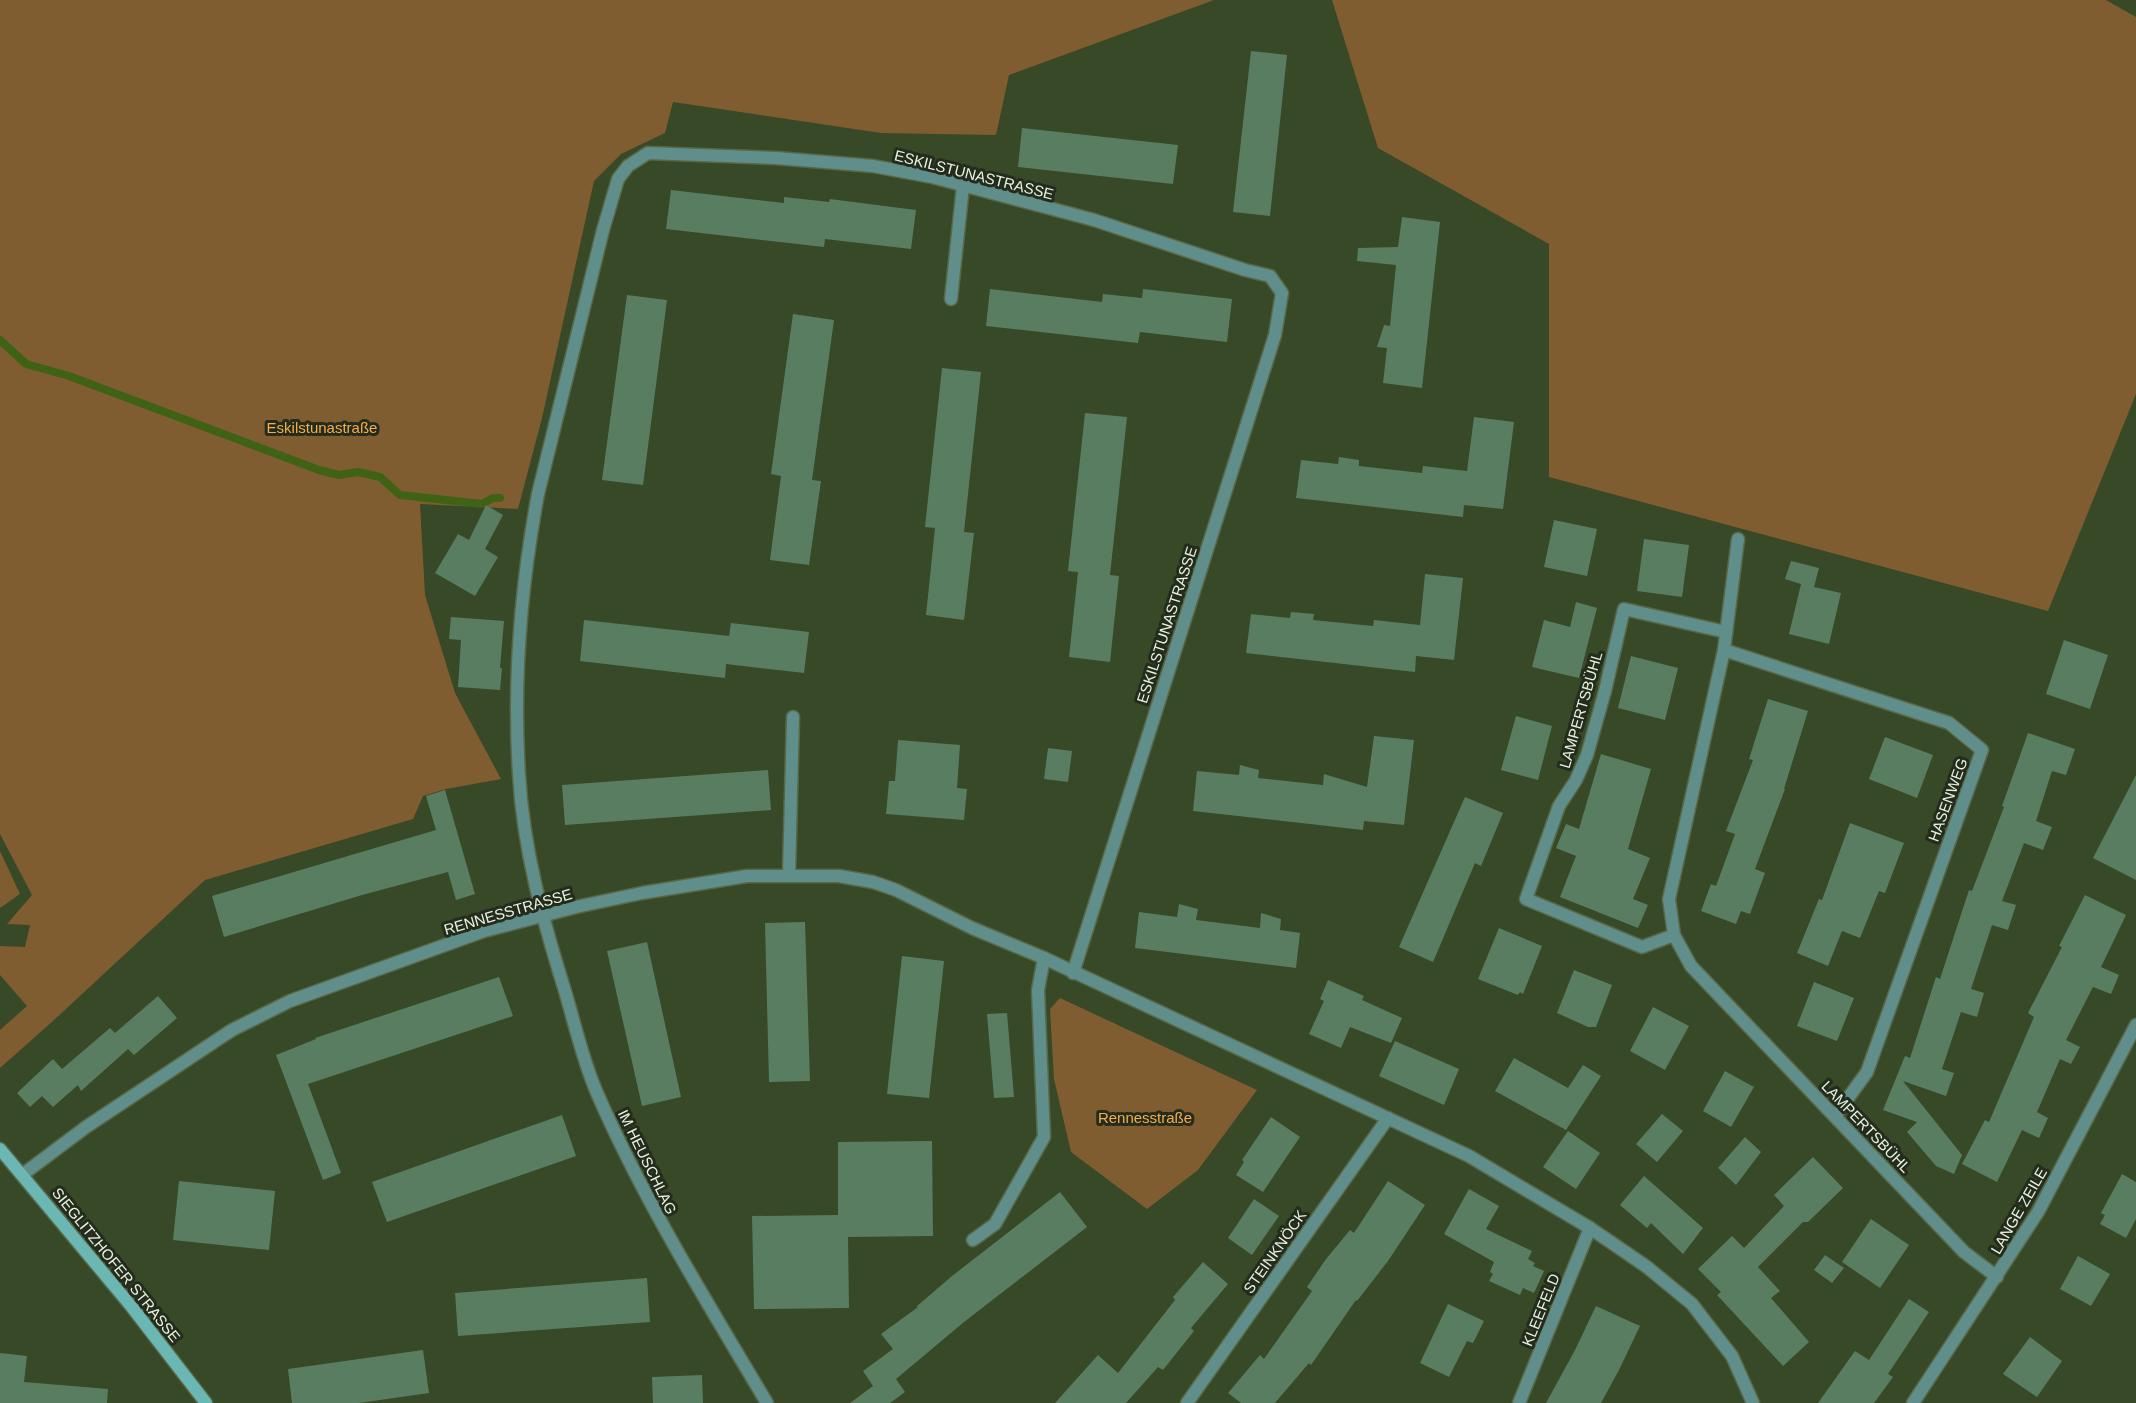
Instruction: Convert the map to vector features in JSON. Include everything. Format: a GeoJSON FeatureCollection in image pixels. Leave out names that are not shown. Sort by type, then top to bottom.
{"type":"FeatureCollection","features":[{"type":"Feature","properties":{"kind":"main road","name":"SIEGLITZHOFER STRASSE"},"geometry":{"type":"LineString","coordinates":[[0,1149],[131,1306],[206,1403]]}},
{"type":"Feature","properties":{"kind":"street","name":"ESKILSTUNASTRASSE"},"geometry":{"type":"LineString","coordinates":[[542,916],[528,843],[519,774],[517,717],[519,647],[538,494],[603,230],[618,179],[628,166],[648,153],[691,153],[873,166],[932,177],[1094,220],[1245,270],[1270,276],[1282,293],[1275,335],[1073,973]]}},
{"type":"Feature","properties":{"kind":"street"},"geometry":{"type":"LineString","coordinates":[[951,299],[963,186]]}},
{"type":"Feature","properties":{"kind":"street","name":"LAMPERTSBÜHL"},"geometry":{"type":"LineString","coordinates":[[1738,539],[1724,650],[1669,899],[1674,935],[1691,966],[1964,1252],[1997,1277]]}},
{"type":"Feature","properties":{"kind":"street","name":"LAMPERTSBÜHL"},"geometry":{"type":"LineString","coordinates":[[1674,935],[1642,947],[1526,899],[1559,806],[1576,780],[1587,755],[1624,609],[1726,632]]}},
{"type":"Feature","properties":{"kind":"street","name":"HASENWEG"},"geometry":{"type":"LineString","coordinates":[[1724,650],[1949,723],[1982,750],[1867,1072],[1835,1116]]}},
{"type":"Feature","properties":{"kind":"street"},"geometry":{"type":"LineString","coordinates":[[789,875],[793,717]]}},
{"type":"Feature","properties":{"kind":"street","name":"RENNESSTRASSE"},"geometry":{"type":"LineString","coordinates":[[22,1175],[86,1127],[232,1030],[290,1001],[484,931],[642,893],[747,876],[838,876],[873,882],[896,890],[972,928],[1044,958],[1469,1156],[1590,1228],[1647,1267],[1692,1304],[1732,1356],[1753,1403]]}},
{"type":"Feature","properties":{"kind":"street","name":"IM HEUSCHLAG"},"geometry":{"type":"LineString","coordinates":[[542,916],[590,1077],[618,1140],[658,1218],[767,1403]]}},
{"type":"Feature","properties":{"kind":"street"},"geometry":{"type":"LineString","coordinates":[[973,1240],[994,1224],[1044,1137],[1038,990],[1044,958]]}},
{"type":"Feature","properties":{"kind":"street","name":"LANGE ZEILE"},"geometry":{"type":"LineString","coordinates":[[1913,1403],[2038,1212],[2136,1024]]}},
{"type":"Feature","properties":{"kind":"street","name":"STEINKNÖCK"},"geometry":{"type":"LineString","coordinates":[[1187,1403],[1388,1118]]}},
{"type":"Feature","properties":{"kind":"street","name":"KLEEFELD"},"geometry":{"type":"LineString","coordinates":[[1519,1403],[1590,1228]]}},
{"type":"Feature","properties":{"kind":"green space","name":"Eskilstunastraße"},"geometry":{"type":"Polygon","coordinates":[[[0,0],[1214,0],[1009,75],[996,135],[881,133],[673,102],[665,133],[621,154],[594,181],[542,418],[518,509],[420,504],[425,595],[455,693],[501,779],[446,789],[423,796],[413,819],[205,880],[0,1068],[0,1030],[27,1006],[0,975],[0,946],[25,947],[30,925],[7,924],[32,895],[0,834],[0,0]]]}},
{"type":"Feature","properties":{"kind":"green space"},"geometry":{"type":"Polygon","coordinates":[[[1332,0],[2106,0],[2136,17],[2136,394],[2048,611],[1549,477],[1549,244],[1378,148],[1332,0]]]}},
{"type":"Feature","properties":{"kind":"green space"},"geometry":{"type":"Polygon","coordinates":[[[0,851],[20,894],[0,908],[0,851]]]}},
{"type":"Feature","properties":{"kind":"green space","name":"Rennesstraße"},"geometry":{"type":"Polygon","coordinates":[[[1060,998],[1257,1090],[1198,1170],[1147,1209],[1071,1152],[1054,1079],[1050,1009],[1060,998]]]}},
{"type":"Feature","properties":{"kind":"building"},"geometry":{"type":"Polygon","coordinates":[[[1251,51],[1287,55],[1270,216],[1233,212],[1251,51]]]}},
{"type":"Feature","properties":{"kind":"building"},"geometry":{"type":"Polygon","coordinates":[[[1022,128],[1178,145],[1173,184],[1018,167],[1022,128]]]}},
{"type":"Feature","properties":{"kind":"building"},"geometry":{"type":"Polygon","coordinates":[[[671,190],[784,203],[784,197],[829,202],[830,199],[916,210],[911,249],[825,239],[824,247],[666,229],[671,190]]]}},
{"type":"Feature","properties":{"kind":"building"},"geometry":{"type":"Polygon","coordinates":[[[1402,217],[1440,222],[1422,388],[1383,383],[1387,348],[1377,347],[1384,325],[1390,326],[1396,265],[1357,261],[1358,248],[1398,247],[1402,217]]]}},
{"type":"Feature","properties":{"kind":"building"},"geometry":{"type":"Polygon","coordinates":[[[990,289],[1102,302],[1103,294],[1142,298],[1143,289],[1232,299],[1227,342],[1140,332],[1138,343],[986,326],[990,289]]]}},
{"type":"Feature","properties":{"kind":"building"},"geometry":{"type":"Polygon","coordinates":[[[627,295],[667,300],[643,485],[602,480],[627,295]]]}},
{"type":"Feature","properties":{"kind":"building"},"geometry":{"type":"Polygon","coordinates":[[[793,314],[834,320],[812,480],[821,481],[809,565],[770,560],[781,476],[771,474],[793,314]]]}},
{"type":"Feature","properties":{"kind":"building"},"geometry":{"type":"Polygon","coordinates":[[[942,368],[981,372],[964,532],[974,533],[964,620],[926,615],[935,528],[925,527],[942,368]]]}},
{"type":"Feature","properties":{"kind":"building"},"geometry":{"type":"Polygon","coordinates":[[[1085,413],[1127,417],[1110,575],[1119,576],[1110,662],[1069,657],[1078,572],[1068,571],[1085,413]]]}},
{"type":"Feature","properties":{"kind":"building"},"geometry":{"type":"Polygon","coordinates":[[[1474,417],[1514,422],[1503,509],[1464,505],[1463,517],[1296,498],[1301,460],[1338,464],[1339,457],[1359,460],[1359,466],[1422,473],[1423,466],[1467,471],[1474,417]]]}},
{"type":"Feature","properties":{"kind":"building"},"geometry":{"type":"Polygon","coordinates":[[[486,505],[503,515],[485,549],[498,557],[475,596],[435,573],[458,534],[469,540],[486,505]]]}},
{"type":"Feature","properties":{"kind":"building"},"geometry":{"type":"Polygon","coordinates":[[[1554,520],[1597,529],[1587,576],[1544,567],[1554,520]]]}},
{"type":"Feature","properties":{"kind":"building"},"geometry":{"type":"Polygon","coordinates":[[[1644,539],[1689,545],[1682,597],[1637,591],[1644,539]]]}},
{"type":"Feature","properties":{"kind":"building"},"geometry":{"type":"Polygon","coordinates":[[[1791,561],[1819,568],[1814,587],[1841,593],[1829,644],[1789,634],[1801,584],[1785,579],[1791,561]]]}},
{"type":"Feature","properties":{"kind":"building"},"geometry":{"type":"Polygon","coordinates":[[[1425,574],[1463,578],[1454,660],[1416,656],[1415,672],[1246,653],[1251,614],[1290,618],[1291,612],[1314,614],[1313,620],[1373,626],[1374,620],[1420,625],[1425,574]]]}},
{"type":"Feature","properties":{"kind":"building"},"geometry":{"type":"Polygon","coordinates":[[[1576,602],[1597,608],[1579,678],[1532,667],[1544,620],[1570,627],[1576,602]]]}},
{"type":"Feature","properties":{"kind":"building"},"geometry":{"type":"Polygon","coordinates":[[[451,617],[504,621],[500,690],[458,687],[461,640],[449,639],[451,617]]]}},
{"type":"Feature","properties":{"kind":"building"},"geometry":{"type":"Polygon","coordinates":[[[584,620],[729,636],[731,623],[809,632],[804,673],[726,664],[725,678],[580,661],[584,620]]]}},
{"type":"Feature","properties":{"kind":"building"},"geometry":{"type":"Polygon","coordinates":[[[2064,640],[2108,655],[2090,709],[2046,694],[2064,640]]]}},
{"type":"Feature","properties":{"kind":"building"},"geometry":{"type":"Polygon","coordinates":[[[1631,656],[1678,668],[1665,720],[1618,708],[1631,656]]]}},
{"type":"Feature","properties":{"kind":"building"},"geometry":{"type":"Polygon","coordinates":[[[1768,699],[1808,711],[1785,789],[1755,869],[1765,873],[1750,914],[1741,911],[1736,924],[1701,911],[1711,884],[1716,886],[1735,834],[1726,831],[1753,760],[1749,759],[1768,699]]]}},
{"type":"Feature","properties":{"kind":"building"},"geometry":{"type":"Polygon","coordinates":[[[1516,716],[1552,726],[1538,780],[1501,770],[1516,716]]]}},
{"type":"Feature","properties":{"kind":"building"},"geometry":{"type":"Polygon","coordinates":[[[2028,733],[2075,749],[2066,775],[2052,771],[2036,821],[2052,827],[2043,850],[2024,843],[2002,901],[2016,905],[2008,930],[1992,925],[1971,989],[1984,993],[1977,1017],[1961,1012],[1942,1069],[1954,1073],[1946,1096],[1903,1081],[1962,1155],[1954,1174],[1936,1166],[1907,1132],[1917,1122],[1883,1110],[1905,1056],[1910,1058],[1936,977],[1940,979],[1969,890],[1972,891],[2004,807],[2002,806],[2028,733]]]}},
{"type":"Feature","properties":{"kind":"building"},"geometry":{"type":"Polygon","coordinates":[[[1374,736],[1414,740],[1404,825],[1364,821],[1363,830],[1193,811],[1197,771],[1239,775],[1240,765],[1259,770],[1258,778],[1323,785],[1324,774],[1367,787],[1374,736]]]}},
{"type":"Feature","properties":{"kind":"building"},"geometry":{"type":"Polygon","coordinates":[[[1885,737],[1933,755],[1917,798],[1869,779],[1885,737]]]}},
{"type":"Feature","properties":{"kind":"building"},"geometry":{"type":"Polygon","coordinates":[[[898,740],[960,745],[957,788],[967,789],[964,820],[886,814],[889,781],[895,781],[898,740]]]}},
{"type":"Feature","properties":{"kind":"building"},"geometry":{"type":"Polygon","coordinates":[[[1048,748],[1072,751],[1068,782],[1044,779],[1048,748]]]}},
{"type":"Feature","properties":{"kind":"building"},"geometry":{"type":"Polygon","coordinates":[[[1601,754],[1651,769],[1628,849],[1650,858],[1633,899],[1648,905],[1638,928],[1560,897],[1576,856],[1556,848],[1566,824],[1579,829],[1601,754]]]}},
{"type":"Feature","properties":{"kind":"building"},"geometry":{"type":"Polygon","coordinates":[[[768,770],[771,810],[565,825],[562,785],[768,770]]]}},
{"type":"Feature","properties":{"kind":"building"},"geometry":{"type":"Polygon","coordinates":[[[2136,775],[2136,880],[2093,858],[2136,775]]]}},
{"type":"Feature","properties":{"kind":"building"},"geometry":{"type":"Polygon","coordinates":[[[445,790],[475,894],[456,900],[448,872],[362,895],[224,937],[212,896],[436,830],[426,796],[445,790]]]}},
{"type":"Feature","properties":{"kind":"building"},"geometry":{"type":"Polygon","coordinates":[[[1465,797],[1503,813],[1481,866],[1475,863],[1433,962],[1399,947],[1465,797]]]}},
{"type":"Feature","properties":{"kind":"building"},"geometry":{"type":"Polygon","coordinates":[[[1850,823],[1904,843],[1885,893],[1879,891],[1860,938],[1842,931],[1828,966],[1797,953],[1819,899],[1822,900],[1850,823]]]}},
{"type":"Feature","properties":{"kind":"building"},"geometry":{"type":"Polygon","coordinates":[[[2085,895],[2126,915],[2101,967],[2119,975],[2111,994],[2093,987],[2066,1040],[2080,1047],[2071,1064],[2060,1059],[2037,1112],[2048,1118],[2039,1138],[2022,1130],[1997,1182],[1962,1164],[1985,1120],[1989,1122],[2034,1017],[2028,1013],[2062,947],[2059,946],[2085,895]]]}},
{"type":"Feature","properties":{"kind":"building"},"geometry":{"type":"Polygon","coordinates":[[[1179,904],[1198,909],[1196,920],[1260,928],[1261,913],[1281,919],[1280,930],[1300,933],[1296,968],[1135,948],[1139,912],[1177,917],[1179,904]]]}},
{"type":"Feature","properties":{"kind":"building"},"geometry":{"type":"Polygon","coordinates":[[[805,922],[810,1081],[769,1082],[765,923],[805,922]]]}},
{"type":"Feature","properties":{"kind":"building"},"geometry":{"type":"Polygon","coordinates":[[[1499,928],[1542,946],[1523,994],[1520,992],[1518,995],[1478,979],[1499,928]]]}},
{"type":"Feature","properties":{"kind":"building"},"geometry":{"type":"Polygon","coordinates":[[[647,942],[681,1097],[642,1106],[607,951],[647,942]]]}},
{"type":"Feature","properties":{"kind":"building"},"geometry":{"type":"Polygon","coordinates":[[[902,956],[944,961],[929,1098],[887,1094],[902,956]]]}},
{"type":"Feature","properties":{"kind":"building"},"geometry":{"type":"Polygon","coordinates":[[[1574,970],[1612,985],[1596,1027],[1588,1027],[1557,1013],[1574,970]]]}},
{"type":"Feature","properties":{"kind":"building"},"geometry":{"type":"Polygon","coordinates":[[[499,977],[513,1016],[308,1084],[341,1173],[323,1180],[276,1055],[315,1038],[499,977]]]}},
{"type":"Feature","properties":{"kind":"building"},"geometry":{"type":"Polygon","coordinates":[[[1328,980],[1364,996],[1362,1000],[1402,1018],[1391,1043],[1350,1027],[1341,1048],[1309,1034],[1324,1001],[1320,999],[1328,980]]]}},
{"type":"Feature","properties":{"kind":"building"},"geometry":{"type":"Polygon","coordinates":[[[1814,982],[1854,998],[1837,1041],[1797,1026],[1814,982]]]}},
{"type":"Feature","properties":{"kind":"building"},"geometry":{"type":"Polygon","coordinates":[[[158,996],[177,1018],[134,1055],[128,1049],[81,1091],[78,1085],[53,1107],[42,1096],[30,1107],[17,1093],[53,1059],[62,1069],[110,1028],[115,1033],[158,996]]]}},
{"type":"Feature","properties":{"kind":"building"},"geometry":{"type":"Polygon","coordinates":[[[1653,1007],[1689,1026],[1665,1070],[1630,1051],[1653,1007]]]}},
{"type":"Feature","properties":{"kind":"building"},"geometry":{"type":"Polygon","coordinates":[[[1007,1013],[1014,1097],[994,1098],[987,1014],[1007,1013]]]}},
{"type":"Feature","properties":{"kind":"building"},"geometry":{"type":"Polygon","coordinates":[[[1395,1041],[1459,1069],[1444,1105],[1379,1076],[1395,1041]]]}},
{"type":"Feature","properties":{"kind":"building"},"geometry":{"type":"Polygon","coordinates":[[[1514,1058],[1568,1088],[1583,1065],[1601,1076],[1566,1130],[1495,1091],[1514,1058]]]}},
{"type":"Feature","properties":{"kind":"building"},"geometry":{"type":"Polygon","coordinates":[[[1725,1071],[1754,1087],[1731,1127],[1703,1111],[1725,1071]]]}},
{"type":"Feature","properties":{"kind":"building"},"geometry":{"type":"Polygon","coordinates":[[[1662,1114],[1683,1131],[1657,1162],[1636,1144],[1662,1114]]]}},
{"type":"Feature","properties":{"kind":"building"},"geometry":{"type":"Polygon","coordinates":[[[562,1115],[576,1156],[387,1222],[372,1182],[562,1115]]]}},
{"type":"Feature","properties":{"kind":"building"},"geometry":{"type":"Polygon","coordinates":[[[1271,1117],[1300,1137],[1263,1192],[1236,1175],[1244,1162],[1242,1160],[1271,1117]]]}},
{"type":"Feature","properties":{"kind":"building"},"geometry":{"type":"Polygon","coordinates":[[[1568,1131],[1600,1153],[1576,1189],[1543,1167],[1568,1131]]]}},
{"type":"Feature","properties":{"kind":"building"},"geometry":{"type":"Polygon","coordinates":[[[1745,1137],[1761,1152],[1736,1185],[1718,1168],[1745,1137]]]}},
{"type":"Feature","properties":{"kind":"building"},"geometry":{"type":"Polygon","coordinates":[[[932,1141],[933,1236],[848,1237],[849,1308],[754,1309],[752,1216],[838,1215],[838,1142],[932,1141]]]}},
{"type":"Feature","properties":{"kind":"building"},"geometry":{"type":"Polygon","coordinates":[[[1813,1157],[1843,1188],[1808,1222],[1803,1222],[1758,1267],[1780,1291],[1771,1298],[1809,1342],[1783,1366],[1717,1295],[1721,1292],[1698,1269],[1732,1236],[1744,1248],[1784,1206],[1774,1195],[1813,1157]]]}},
{"type":"Feature","properties":{"kind":"building"},"geometry":{"type":"Polygon","coordinates":[[[2122,1174],[2136,1182],[2136,1219],[2126,1238],[2100,1224],[2105,1215],[2101,1213],[2122,1174]]]}},
{"type":"Feature","properties":{"kind":"building"},"geometry":{"type":"Polygon","coordinates":[[[1644,1176],[1703,1228],[1683,1254],[1651,1223],[1647,1228],[1620,1205],[1644,1176]]]}},
{"type":"Feature","properties":{"kind":"building"},"geometry":{"type":"Polygon","coordinates":[[[179,1181],[275,1191],[269,1250],[173,1240],[179,1181]]]}},
{"type":"Feature","properties":{"kind":"building"},"geometry":{"type":"Polygon","coordinates":[[[1388,1181],[1425,1205],[1388,1261],[1356,1300],[1311,1365],[1309,1363],[1275,1403],[1241,1403],[1228,1393],[1260,1355],[1264,1359],[1312,1291],[1307,1287],[1326,1259],[1350,1230],[1354,1233],[1388,1181]]]}},
{"type":"Feature","properties":{"kind":"building"},"geometry":{"type":"Polygon","coordinates":[[[1469,1189],[1499,1206],[1486,1229],[1532,1251],[1528,1259],[1535,1263],[1533,1266],[1544,1271],[1534,1293],[1523,1288],[1520,1295],[1489,1281],[1493,1274],[1490,1272],[1494,1262],[1444,1234],[1469,1189]]]}},
{"type":"Feature","properties":{"kind":"building"},"geometry":{"type":"Polygon","coordinates":[[[1060,1192],[1087,1227],[964,1322],[896,1379],[905,1392],[890,1403],[850,1403],[873,1386],[863,1371],[893,1349],[881,1334],[918,1307],[916,1307],[952,1276],[1060,1192]]]}},
{"type":"Feature","properties":{"kind":"building"},"geometry":{"type":"Polygon","coordinates":[[[1254,1199],[1279,1216],[1252,1255],[1228,1238],[1254,1199]]]}},
{"type":"Feature","properties":{"kind":"building"},"geometry":{"type":"Polygon","coordinates":[[[1871,1219],[1909,1245],[1880,1288],[1842,1262],[1871,1219]]]}},
{"type":"Feature","properties":{"kind":"building"},"geometry":{"type":"Polygon","coordinates":[[[1825,1255],[1844,1268],[1832,1283],[1814,1270],[1825,1255]]]}},
{"type":"Feature","properties":{"kind":"building"},"geometry":{"type":"Polygon","coordinates":[[[2078,1256],[2110,1274],[2091,1306],[2060,1289],[2078,1256]]]}},
{"type":"Feature","properties":{"kind":"building"},"geometry":{"type":"Polygon","coordinates":[[[1203,1262],[1228,1284],[1191,1328],[1194,1331],[1163,1370],[1158,1367],[1126,1403],[1055,1403],[1098,1355],[1118,1373],[1175,1300],[1173,1297],[1203,1262]]]}},
{"type":"Feature","properties":{"kind":"building"},"geometry":{"type":"Polygon","coordinates":[[[647,1278],[650,1322],[458,1336],[455,1293],[647,1278]]]}},
{"type":"Feature","properties":{"kind":"building"},"geometry":{"type":"Polygon","coordinates":[[[1909,1299],[1929,1312],[1888,1374],[1893,1377],[1874,1403],[1818,1403],[1855,1351],[1869,1360],[1909,1299]]]}},
{"type":"Feature","properties":{"kind":"building"},"geometry":{"type":"Polygon","coordinates":[[[1448,1304],[1484,1321],[1473,1343],[1467,1341],[1449,1377],[1420,1363],[1448,1304]]]}},
{"type":"Feature","properties":{"kind":"building"},"geometry":{"type":"Polygon","coordinates":[[[1596,1306],[1640,1326],[1619,1370],[1601,1403],[1546,1403],[1575,1350],[1596,1306]]]}},
{"type":"Feature","properties":{"kind":"building"},"geometry":{"type":"Polygon","coordinates":[[[2030,1337],[2062,1361],[2037,1397],[2003,1374],[2030,1337]]]}},
{"type":"Feature","properties":{"kind":"building"},"geometry":{"type":"Polygon","coordinates":[[[423,1350],[429,1393],[359,1403],[292,1403],[288,1369],[423,1350]]]}},
{"type":"Feature","properties":{"kind":"building"},"geometry":{"type":"Polygon","coordinates":[[[0,1353],[27,1356],[24,1382],[108,1389],[107,1403],[0,1403],[0,1353]]]}},
{"type":"Feature","properties":{"kind":"building"},"geometry":{"type":"Polygon","coordinates":[[[702,1375],[703,1403],[653,1403],[652,1377],[702,1375]]]}},
{"type":"Feature","properties":{"kind":"waterway"},"geometry":{"type":"LineString","coordinates":[[0,340],[26,364],[69,376],[319,470],[339,475],[358,472],[380,477],[400,495],[482,504],[493,498],[500,498]]}}]}
